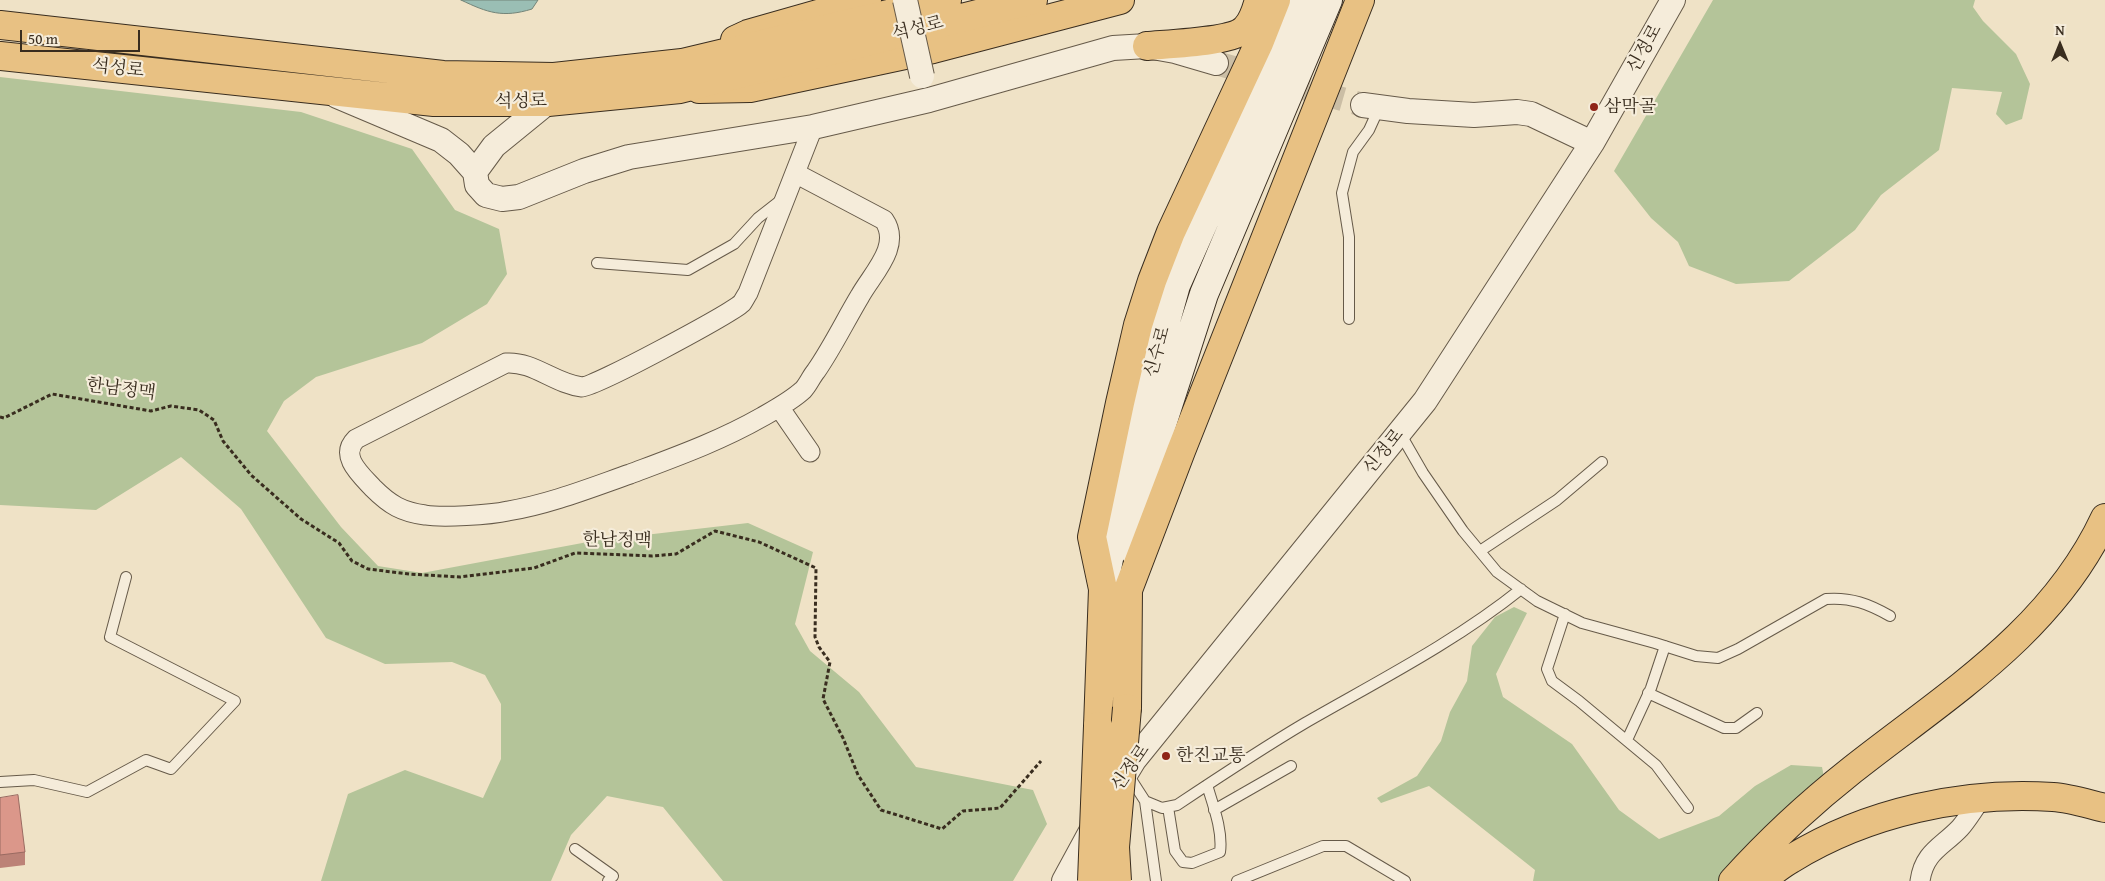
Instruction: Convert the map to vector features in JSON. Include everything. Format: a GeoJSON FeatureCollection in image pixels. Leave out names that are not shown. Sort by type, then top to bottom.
{"type":"FeatureCollection","features":[{"type":"Feature","properties":{"kind":"main road"},"geometry":{"type":"LineString","coordinates":[[682,62],[748,34],[832,6],[867,0]]}},
{"type":"Feature","properties":{"kind":"main road","name":"석성로"},"geometry":{"type":"LineString","coordinates":[[0,25],[444,75],[554,77],[682,62],[947,0]]}},
{"type":"Feature","properties":{"kind":"main road","name":"석성로"},"geometry":{"type":"LineString","coordinates":[[0,56],[434,102],[548,102],[680,90],[1033,0]]}},
{"type":"Feature","properties":{"kind":"main road"},"geometry":{"type":"LineString","coordinates":[[680,90],[750,88],[933,49],[1120,0]]}},
{"type":"Feature","properties":{"kind":"main road"},"geometry":{"type":"LineString","coordinates":[[1259,43],[1263,8],[1260,0]]}},
{"type":"Feature","properties":{"kind":"main road"},"geometry":{"type":"LineString","coordinates":[[1147,46],[1238,35],[1246,29],[1254,18],[1260,0]]}},
{"type":"Feature","properties":{"kind":"main road"},"geometry":{"type":"LineString","coordinates":[[1116,589],[1092,537],[1138,325],[1152,281],[1171,232],[1259,43],[1276,0]]}},
{"type":"Feature","properties":{"kind":"main road","name":"신수로"},"geometry":{"type":"LineString","coordinates":[[1092,881],[1098,726],[1116,589],[1132,443],[1176,285],[1302,0]]}},
{"type":"Feature","properties":{"kind":"main road","name":"신수로"},"geometry":{"type":"LineString","coordinates":[[1117,881],[1115,847],[1127,708],[1116,589],[1155,446],[1204,294],[1328,0]]}},
{"type":"Feature","properties":{"kind":"main road"},"geometry":{"type":"LineString","coordinates":[[1116,589],[1181,451],[1360,0]]}},
{"type":"Feature","properties":{"kind":"main road"},"geometry":{"type":"LineString","coordinates":[[1733,881],[1768,842],[1806,807],[1989,664],[2028,629],[2074,574],[2105,518]]}},
{"type":"Feature","properties":{"kind":"main road"},"geometry":{"type":"LineString","coordinates":[[1760,881],[1791,859],[1836,835],[1891,815],[1933,804],[1981,798],[2054,797],[2105,808]]}},
{"type":"Feature","properties":{"kind":"street"},"geometry":{"type":"LineString","coordinates":[[905,0],[929,100]]}},
{"type":"Feature","properties":{"kind":"street","name":"신정로"},"geometry":{"type":"LineString","coordinates":[[1064,881],[1108,801],[1140,752],[1425,401],[1592,143],[1673,0]]}},
{"type":"Feature","properties":{"kind":"street"},"geometry":{"type":"LineString","coordinates":[[326,91],[440,140],[459,154],[475,172],[477,184],[486,195],[502,199],[520,197],[584,171],[629,157],[813,127],[929,100],[1074,57],[1113,48],[1147,46],[1175,51],[1216,63]]}},
{"type":"Feature","properties":{"kind":"street"},"geometry":{"type":"LineString","coordinates":[[475,172],[494,146],[548,102]]}},
{"type":"Feature","properties":{"kind":"street"},"geometry":{"type":"LineString","coordinates":[[1371,106],[1408,111],[1474,115],[1517,112],[1532,114],[1592,143]]}},
{"type":"Feature","properties":{"kind":"street"},"geometry":{"type":"LineString","coordinates":[[795,173],[884,220],[889,227],[892,239],[885,256],[823,360],[803,389],[779,407],[735,432],[669,460],[558,500],[507,512],[427,516],[399,509],[386,500],[351,462],[348,452],[350,445],[356,438],[506,363],[515,362],[583,387],[624,369],[742,302],[748,293],[813,127]]}},
{"type":"Feature","properties":{"kind":"street"},"geometry":{"type":"LineString","coordinates":[[779,407],[810,452]]}},
{"type":"Feature","properties":{"kind":"street"},"geometry":{"type":"LineString","coordinates":[[1920,881],[1922,871],[1929,856],[1959,828],[1981,798]]}},
{"type":"Feature","properties":{"kind":"lane"},"geometry":{"type":"LineString","coordinates":[[1349,319],[1350,237],[1342,193],[1353,152],[1369,130],[1371,106]]}},
{"type":"Feature","properties":{"kind":"lane"},"geometry":{"type":"LineString","coordinates":[[597,263],[688,270],[734,244],[758,218],[786,197]]}},
{"type":"Feature","properties":{"kind":"lane"},"geometry":{"type":"LineString","coordinates":[[1400,432],[1423,473],[1463,531],[1497,572],[1537,601],[1582,623],[1696,656],[1718,658],[1738,649],[1826,599],[1842,598],[1867,603],[1890,616]]}},
{"type":"Feature","properties":{"kind":"lane"},"geometry":{"type":"LineString","coordinates":[[1480,551],[1557,500],[1602,462]]}},
{"type":"Feature","properties":{"kind":"lane"},"geometry":{"type":"LineString","coordinates":[[0,782],[34,780],[87,792],[146,760],[172,769],[235,701],[110,637],[126,577]]}},
{"type":"Feature","properties":{"kind":"lane"},"geometry":{"type":"LineString","coordinates":[[1145,801],[1162,808],[1177,805],[1303,724],[1397,672],[1462,632],[1491,613],[1521,589]]}},
{"type":"Feature","properties":{"kind":"lane"},"geometry":{"type":"LineString","coordinates":[[1565,614],[1547,669],[1552,680],[1656,765],[1688,808]]}},
{"type":"Feature","properties":{"kind":"lane"},"geometry":{"type":"LineString","coordinates":[[1627,740],[1648,693],[1665,646]]}},
{"type":"Feature","properties":{"kind":"lane"},"geometry":{"type":"LineString","coordinates":[[1648,693],[1724,728],[1736,728],[1757,713]]}},
{"type":"Feature","properties":{"kind":"lane"},"geometry":{"type":"LineString","coordinates":[[1214,810],[1291,766]]}},
{"type":"Feature","properties":{"kind":"lane"},"geometry":{"type":"LineString","coordinates":[[1126,772],[1145,801],[1156,881]]}},
{"type":"Feature","properties":{"kind":"lane"},"geometry":{"type":"LineString","coordinates":[[1168,807],[1175,851],[1183,862],[1192,864],[1220,852],[1222,845],[1206,785]]}},
{"type":"Feature","properties":{"kind":"lane"},"geometry":{"type":"LineString","coordinates":[[1237,881],[1323,846],[1346,846],[1405,881]]}},
{"type":"Feature","properties":{"kind":"lane"},"geometry":{"type":"LineString","coordinates":[[574,848],[613,876],[608,881]]}},
{"type":"Feature","properties":{"kind":"path","name":"한남정맥"},"geometry":{"type":"LineString","coordinates":[[0,418],[4,418],[52,394],[151,411],[171,406],[199,410],[214,420],[223,441],[251,475],[301,520],[339,543],[352,561],[368,569],[460,577],[534,568],[575,553],[652,556],[676,554],[715,531],[759,542],[816,568],[814,637],[830,662],[823,699],[843,738],[858,774],[881,810],[942,829],[963,811],[1000,808],[1041,762]]}},
{"type":"Feature","properties":{"kind":"green space"},"geometry":{"type":"Polygon","coordinates":[[[1713,0],[1975,0],[1973,7],[1983,21],[2016,54],[2030,84],[2022,119],[2006,125],[1996,114],[2002,92],[1952,88],[1939,150],[1881,195],[1855,230],[1789,281],[1736,284],[1689,266],[1678,242],[1651,218],[1614,171],[1713,0]]]}},
{"type":"Feature","properties":{"kind":"green space"},"geometry":{"type":"Polygon","coordinates":[[[0,77],[301,112],[412,149],[455,210],[499,229],[507,274],[487,304],[422,343],[316,377],[284,401],[267,431],[341,527],[378,566],[422,573],[593,541],[748,523],[813,552],[795,624],[810,651],[859,692],[916,767],[1033,790],[1047,824],[1013,881],[723,881],[663,807],[607,796],[571,835],[551,881],[321,881],[348,794],[405,770],[483,798],[501,759],[501,704],[485,675],[452,662],[385,664],[326,638],[241,509],[181,457],[96,510],[0,505],[0,77]]]}},
{"type":"Feature","properties":{"kind":"green space"},"geometry":{"type":"Polygon","coordinates":[[[1514,607],[1527,613],[1496,674],[1503,697],[1572,744],[1619,810],[1659,839],[1719,816],[1755,786],[1791,765],[1822,767],[1825,782],[1724,881],[1533,881],[1535,870],[1429,786],[1381,803],[1377,798],[1417,776],[1441,741],[1450,712],[1467,681],[1472,646],[1495,617],[1514,607]]]}},
{"type":"Feature","properties":{"kind":"water"},"geometry":{"type":"Polygon","coordinates":[[[461,0],[538,0],[532,9],[504,14],[488,11],[461,0]]]}},
{"type":"Feature","properties":{"kind":"building"},"geometry":{"type":"Polygon","coordinates":[[[18,795],[25,852],[0,855],[0,798],[18,795]]]}},
{"type":"Feature","properties":{"kind":"tunnel"},"geometry":{"type":"LineString","coordinates":[[1216,63],[1363,105]]}},
{"type":"Feature","properties":{"kind":"place","name":"삼막골"},"geometry":{"type":"Point","coordinates":[1594,107]}},
{"type":"Feature","properties":{"kind":"place","name":"한진교통"},"geometry":{"type":"Point","coordinates":[1166,756]}}]}
